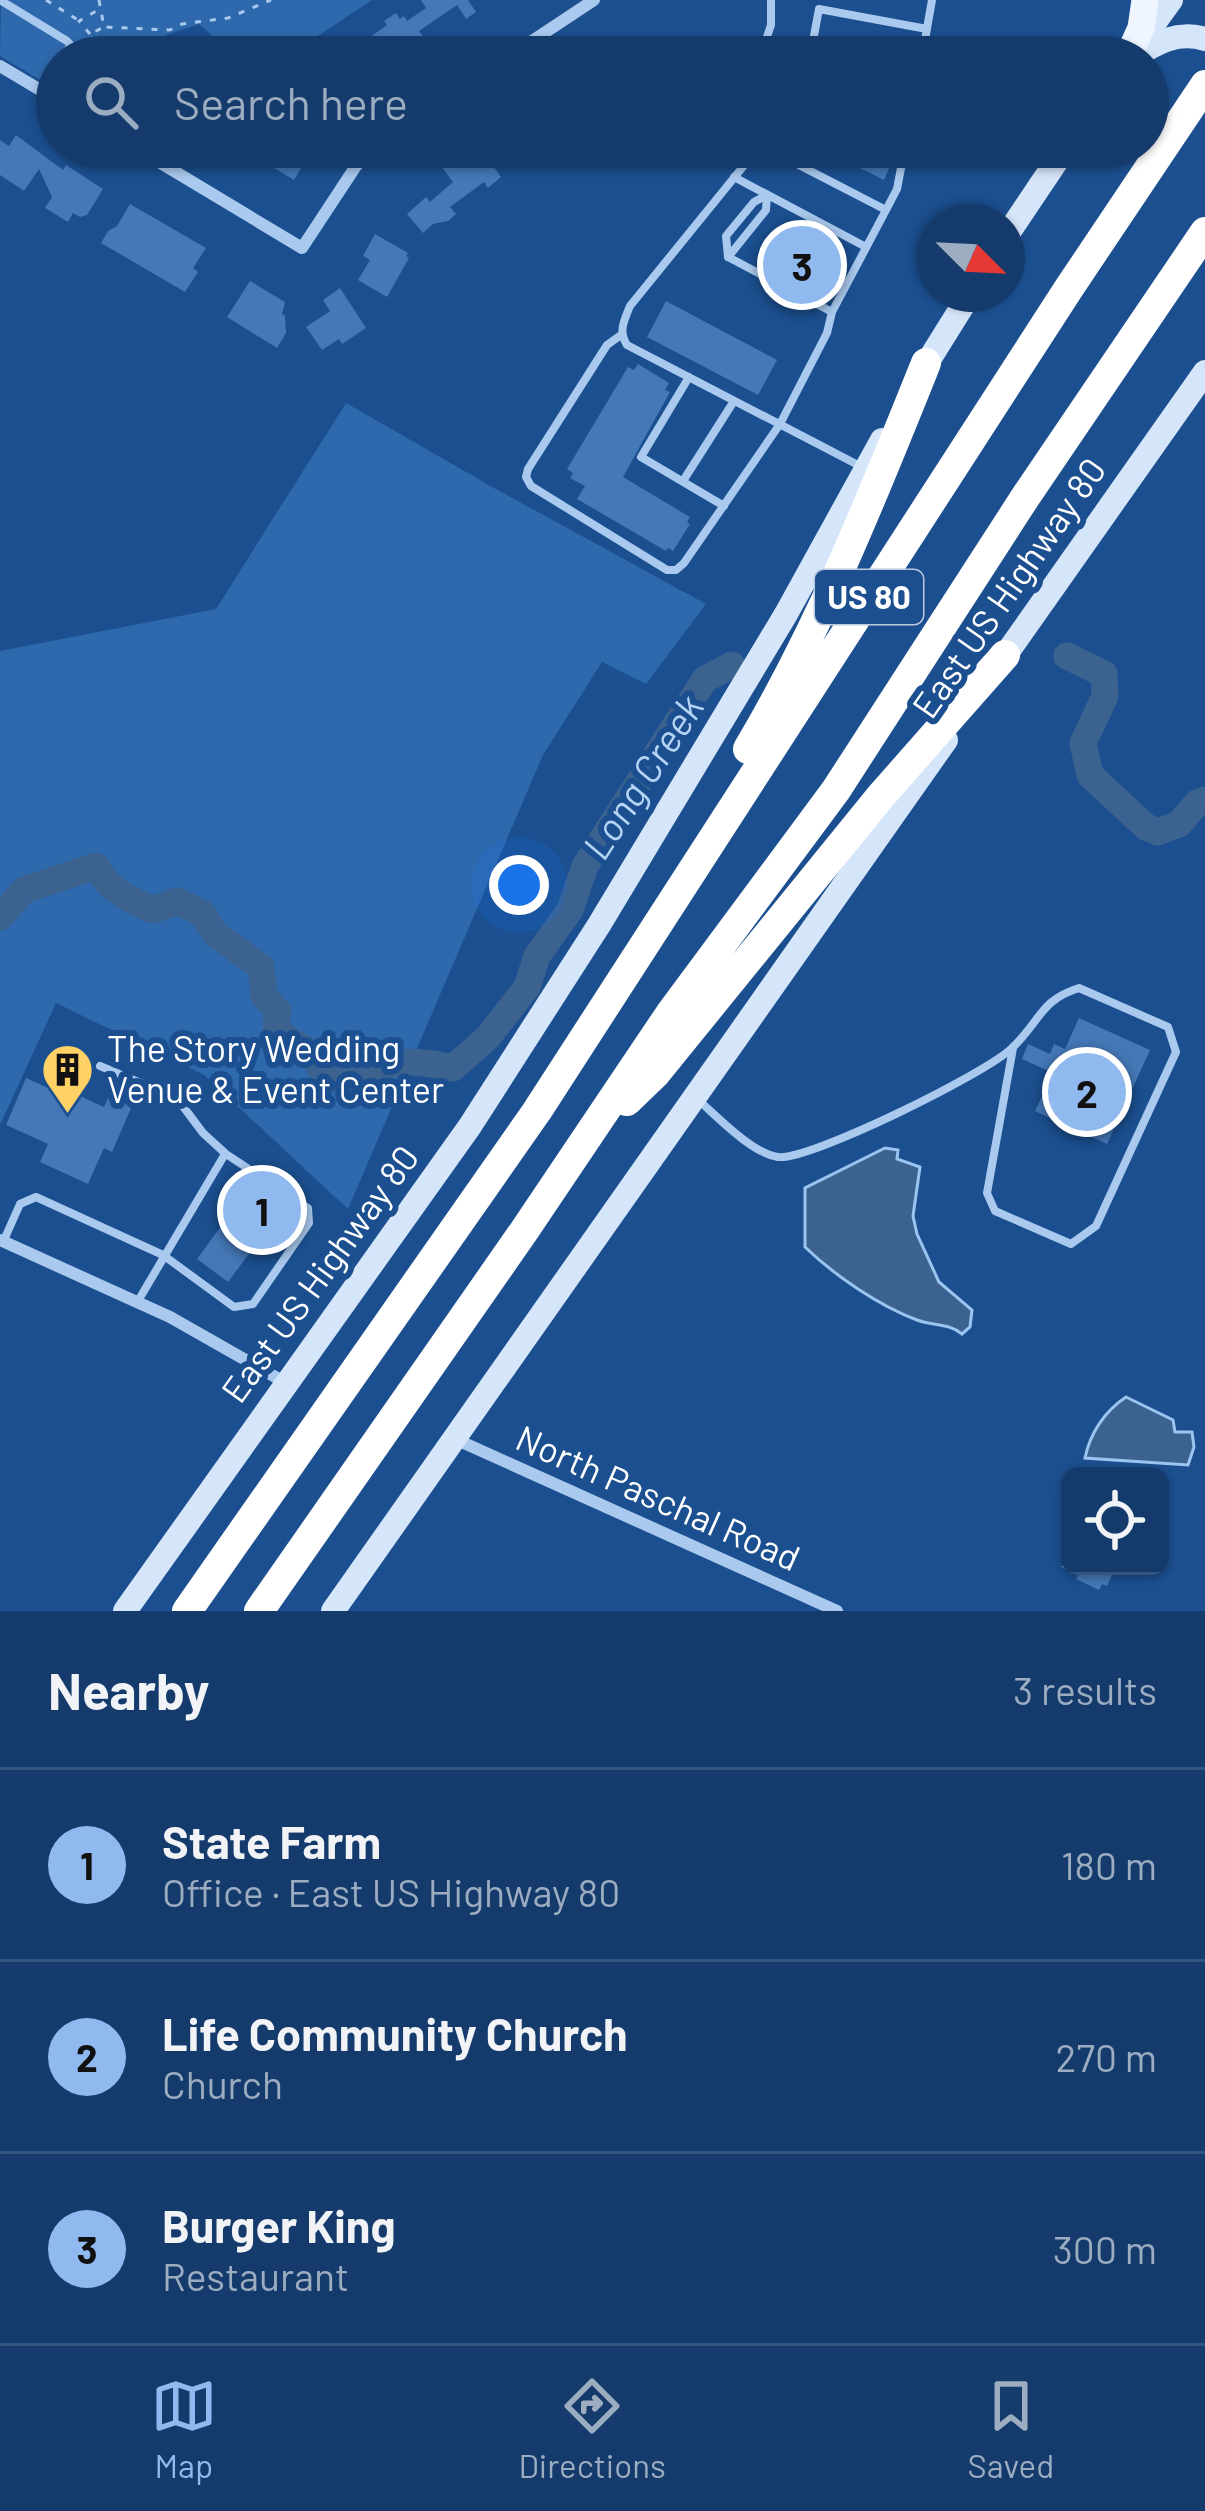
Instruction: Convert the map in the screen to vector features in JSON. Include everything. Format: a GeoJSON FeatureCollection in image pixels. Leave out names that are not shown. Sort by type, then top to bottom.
{"type":"FeatureCollection","features":[{"type":"Feature","properties":{"kind":"highway","name":"US 80"},"geometry":{"type":"LineString","coordinates":[[1169,138],[1205,85]]}},
{"type":"Feature","properties":{"kind":"highway","name":"US 80"},"geometry":{"type":"LineString","coordinates":[[187,1611],[537,1111],[1149,168]]}},
{"type":"Feature","properties":{"kind":"highway","name":"US 80"},"geometry":{"type":"LineString","coordinates":[[259,1611],[670,1014],[836,790],[1026,496],[1205,232]]}},
{"type":"Feature","properties":{"kind":"highway"},"geometry":{"type":"LineString","coordinates":[[537,1111],[815,627],[926,363]]}},
{"type":"Feature","properties":{"kind":"highway"},"geometry":{"type":"LineString","coordinates":[[583,1143],[655,1074],[880,797],[1005,655]]}},
{"type":"Feature","properties":{"kind":"main road"},"geometry":{"type":"LineString","coordinates":[[1139,36],[1145,0]]}},
{"type":"Feature","properties":{"kind":"main road"},"geometry":{"type":"LineString","coordinates":[[1146,36],[1171,0]]}},
{"type":"Feature","properties":{"kind":"main road"},"geometry":{"type":"LineString","coordinates":[[1169,39],[1192,35],[1205,39]]}},
{"type":"Feature","properties":{"kind":"main road"},"geometry":{"type":"LineString","coordinates":[[1025,207],[1049,168]]}},
{"type":"Feature","properties":{"kind":"main road","name":"East US Highway 80"},"geometry":{"type":"LineString","coordinates":[[125,1611],[470,1126],[599,925],[786,614],[959,312]]}},
{"type":"Feature","properties":{"kind":"main road","name":"East US Highway 80"},"geometry":{"type":"LineString","coordinates":[[333,1611],[1205,372]]}},
{"type":"Feature","properties":{"kind":"street"},"geometry":{"type":"LineString","coordinates":[[540,36],[594,0]]}},
{"type":"Feature","properties":{"kind":"street"},"geometry":{"type":"LineString","coordinates":[[0,66],[36,87]]}},
{"type":"Feature","properties":{"kind":"street"},"geometry":{"type":"LineString","coordinates":[[169,168],[302,248],[355,168]]}},
{"type":"Feature","properties":{"kind":"street"},"geometry":{"type":"LineString","coordinates":[[2,1241],[170,1317],[286,1383]]}},
{"type":"Feature","properties":{"kind":"street","name":"North Paschal Road"},"geometry":{"type":"LineString","coordinates":[[454,1439],[837,1611]]}},
{"type":"Feature","properties":{"kind":"lane"},"geometry":{"type":"LineString","coordinates":[[0,0],[59,36]]}},
{"type":"Feature","properties":{"kind":"lane"},"geometry":{"type":"LineString","coordinates":[[767,36],[771,0]]}},
{"type":"Feature","properties":{"kind":"lane"},"geometry":{"type":"LineString","coordinates":[[926,36],[932,0]]}},
{"type":"Feature","properties":{"kind":"lane"},"geometry":{"type":"LineString","coordinates":[[814,36],[819,9],[927,29]]}},
{"type":"Feature","properties":{"kind":"lane"},"geometry":{"type":"LineString","coordinates":[[744,168],[630,307],[621,335],[608,345],[526,477],[531,486],[667,570],[684,563],[780,424],[897,189],[900,168]]}},
{"type":"Feature","properties":{"kind":"lane"},"geometry":{"type":"LineString","coordinates":[[805,168],[886,210]]}},
{"type":"Feature","properties":{"kind":"lane"},"geometry":{"type":"LineString","coordinates":[[734,177],[866,247]]}},
{"type":"Feature","properties":{"kind":"lane"},"geometry":{"type":"LineString","coordinates":[[767,195],[766,210],[728,257],[832,312]]}},
{"type":"Feature","properties":{"kind":"lane"},"geometry":{"type":"LineString","coordinates":[[621,335],[627,345],[866,469]]}},
{"type":"Feature","properties":{"kind":"lane"},"geometry":{"type":"LineString","coordinates":[[689,377],[641,457],[724,506]]}},
{"type":"Feature","properties":{"kind":"lane"},"geometry":{"type":"LineString","coordinates":[[683,481],[734,401]]}},
{"type":"Feature","properties":{"kind":"lane"},"geometry":{"type":"LineString","coordinates":[[694,1097],[761,1152],[783,1158],[867,1127],[984,1070],[1012,1048],[1056,995],[1079,988],[1168,1027],[1176,1052],[1096,1226],[1071,1244],[995,1211],[987,1192],[1012,1048]]}},
{"type":"Feature","properties":{"kind":"lane"},"geometry":{"type":"LineString","coordinates":[[2,1241],[20,1204],[36,1197],[163,1255],[234,1307],[242,1308],[253,1304],[309,1223],[308,1208],[226,1154],[202,1133],[182,1105],[100,1066]]}},
{"type":"Feature","properties":{"kind":"lane"},"geometry":{"type":"LineString","coordinates":[[137,1302],[226,1154]]}},
{"type":"Feature","properties":{"kind":"path"},"geometry":{"type":"LineString","coordinates":[[46,0],[90,34],[104,27],[170,30],[228,18],[271,0]]}},
{"type":"Feature","properties":{"kind":"path"},"geometry":{"type":"LineString","coordinates":[[99,0],[104,27]]}},
{"type":"Feature","properties":{"kind":"path"},"geometry":{"type":"LineString","coordinates":[[79,21],[100,10]]}},
{"type":"Feature","properties":{"kind":"shaded area"},"geometry":{"type":"Polygon","coordinates":[[[1,0],[372,0],[318,36],[212,36],[199,24],[165,36],[36,36],[36,77],[0,56],[1,0]]]}},
{"type":"Feature","properties":{"kind":"shaded area"},"geometry":{"type":"Polygon","coordinates":[[[346,403],[706,604],[646,684],[602,662],[543,755],[348,1209],[204,1075],[56,1003],[0,1125],[0,651],[216,609],[346,403]]]}},
{"type":"Feature","properties":{"kind":"shaded area"},"geometry":{"type":"Polygon","coordinates":[[[885,1148],[898,1150],[897,1159],[920,1167],[913,1216],[917,1234],[939,1282],[972,1310],[970,1327],[962,1334],[888,1307],[843,1279],[805,1247],[805,1188],[885,1148]]]}},
{"type":"Feature","properties":{"kind":"shaded area"},"geometry":{"type":"Polygon","coordinates":[[[1126,1397],[1173,1420],[1175,1432],[1192,1432],[1194,1447],[1188,1465],[1085,1458],[1100,1423],[1126,1397]]]}},
{"type":"Feature","properties":{"kind":"building"},"geometry":{"type":"Polygon","coordinates":[[[421,0],[468,0],[476,12],[466,19],[457,5],[419,31],[423,36],[372,36],[396,13],[407,21],[426,8],[421,0]]]}},
{"type":"Feature","properties":{"kind":"building"},"geometry":{"type":"Polygon","coordinates":[[[16,135],[36,150],[36,168],[71,168],[103,189],[87,215],[73,213],[68,222],[45,208],[52,197],[39,169],[24,191],[0,175],[0,140],[9,146],[16,135]]]}},
{"type":"Feature","properties":{"kind":"building"},"geometry":{"type":"Polygon","coordinates":[[[274,168],[301,168],[294,180],[274,168]]]}},
{"type":"Feature","properties":{"kind":"building"},"geometry":{"type":"Polygon","coordinates":[[[442,168],[495,168],[501,177],[488,188],[484,182],[450,207],[456,214],[448,221],[433,224],[423,233],[407,214],[453,182],[442,168]]]}},
{"type":"Feature","properties":{"kind":"building"},"geometry":{"type":"Polygon","coordinates":[[[860,168],[889,168],[884,180],[860,168]]]}},
{"type":"Feature","properties":{"kind":"building"},"geometry":{"type":"Polygon","coordinates":[[[130,204],[206,248],[185,292],[101,243],[130,204]]]}},
{"type":"Feature","properties":{"kind":"building"},"geometry":{"type":"Polygon","coordinates":[[[375,234],[409,258],[387,297],[358,280],[370,260],[363,256],[375,234]]]}},
{"type":"Feature","properties":{"kind":"building"},"geometry":{"type":"Polygon","coordinates":[[[781,238],[836,267],[823,292],[768,263],[781,238]]]}},
{"type":"Feature","properties":{"kind":"building"},"geometry":{"type":"Polygon","coordinates":[[[250,281],[285,302],[286,333],[277,348],[227,317],[250,281]]]}},
{"type":"Feature","properties":{"kind":"building"},"geometry":{"type":"Polygon","coordinates":[[[340,288],[366,328],[322,350],[306,327],[330,311],[323,300],[340,288]]]}},
{"type":"Feature","properties":{"kind":"building"},"geometry":{"type":"Polygon","coordinates":[[[666,301],[777,360],[758,395],[647,337],[666,301]]]}},
{"type":"Feature","properties":{"kind":"building"},"geometry":{"type":"Polygon","coordinates":[[[638,364],[669,383],[665,390],[670,392],[623,477],[690,517],[673,551],[577,499],[585,486],[570,478],[573,473],[567,469],[628,367],[634,370],[638,364]]]}},
{"type":"Feature","properties":{"kind":"building"},"geometry":{"type":"Polygon","coordinates":[[[1079,1018],[1150,1050],[1107,1144],[1035,1111],[1053,1073],[1022,1059],[1028,1044],[1050,1054],[1054,1044],[1065,1049],[1079,1018]]]}},
{"type":"Feature","properties":{"kind":"building","name":"The Story Wedding Venue & Event Center"},"geometry":{"type":"Polygon","coordinates":[[[69,1060],[84,1066],[75,1088],[84,1092],[82,1097],[104,1107],[109,1096],[132,1106],[112,1152],[104,1148],[88,1184],[40,1162],[48,1144],[6,1125],[26,1078],[55,1091],[69,1060]]]}},
{"type":"Feature","properties":{"kind":"building"},"geometry":{"type":"Polygon","coordinates":[[[249,1188],[281,1211],[228,1282],[197,1259],[249,1188]]]}},
{"type":"Feature","properties":{"kind":"building"},"geometry":{"type":"Polygon","coordinates":[[[1078,1575],[1112,1575],[1099,1590],[1076,1579],[1078,1575]]]}},
{"type":"Feature","properties":{"kind":"waterway","name":"Long Creek"},"geometry":{"type":"LineString","coordinates":[[1067,656],[1104,674],[1105,696],[1083,743],[1090,775],[1146,827],[1158,832],[1179,824],[1205,800]]}},
{"type":"Feature","properties":{"kind":"waterway","name":"Long Creek"},"geometry":{"type":"LineString","coordinates":[[0,917],[24,890],[96,866],[114,888],[153,910],[177,901],[202,913],[215,934],[261,967],[264,996],[278,1011],[276,1027],[310,1052],[327,1078],[353,1078],[401,1063],[453,1068],[488,1037],[527,987],[537,956],[570,910],[585,866],[705,679],[732,665]]}},
{"type":"Feature","properties":{"kind":"place","name":"Burger King"},"geometry":{"type":"Point","coordinates":[802,265]}},
{"type":"Feature","properties":{"kind":"place","name":"Life Community Church"},"geometry":{"type":"Point","coordinates":[1087,1092]}},
{"type":"Feature","properties":{"kind":"place","name":"The Story Wedding Venue & Event Center"},"geometry":{"type":"Point","coordinates":[68,1116]}},
{"type":"Feature","properties":{"kind":"place","name":"State Farm"},"geometry":{"type":"Point","coordinates":[262,1210]}}]}
